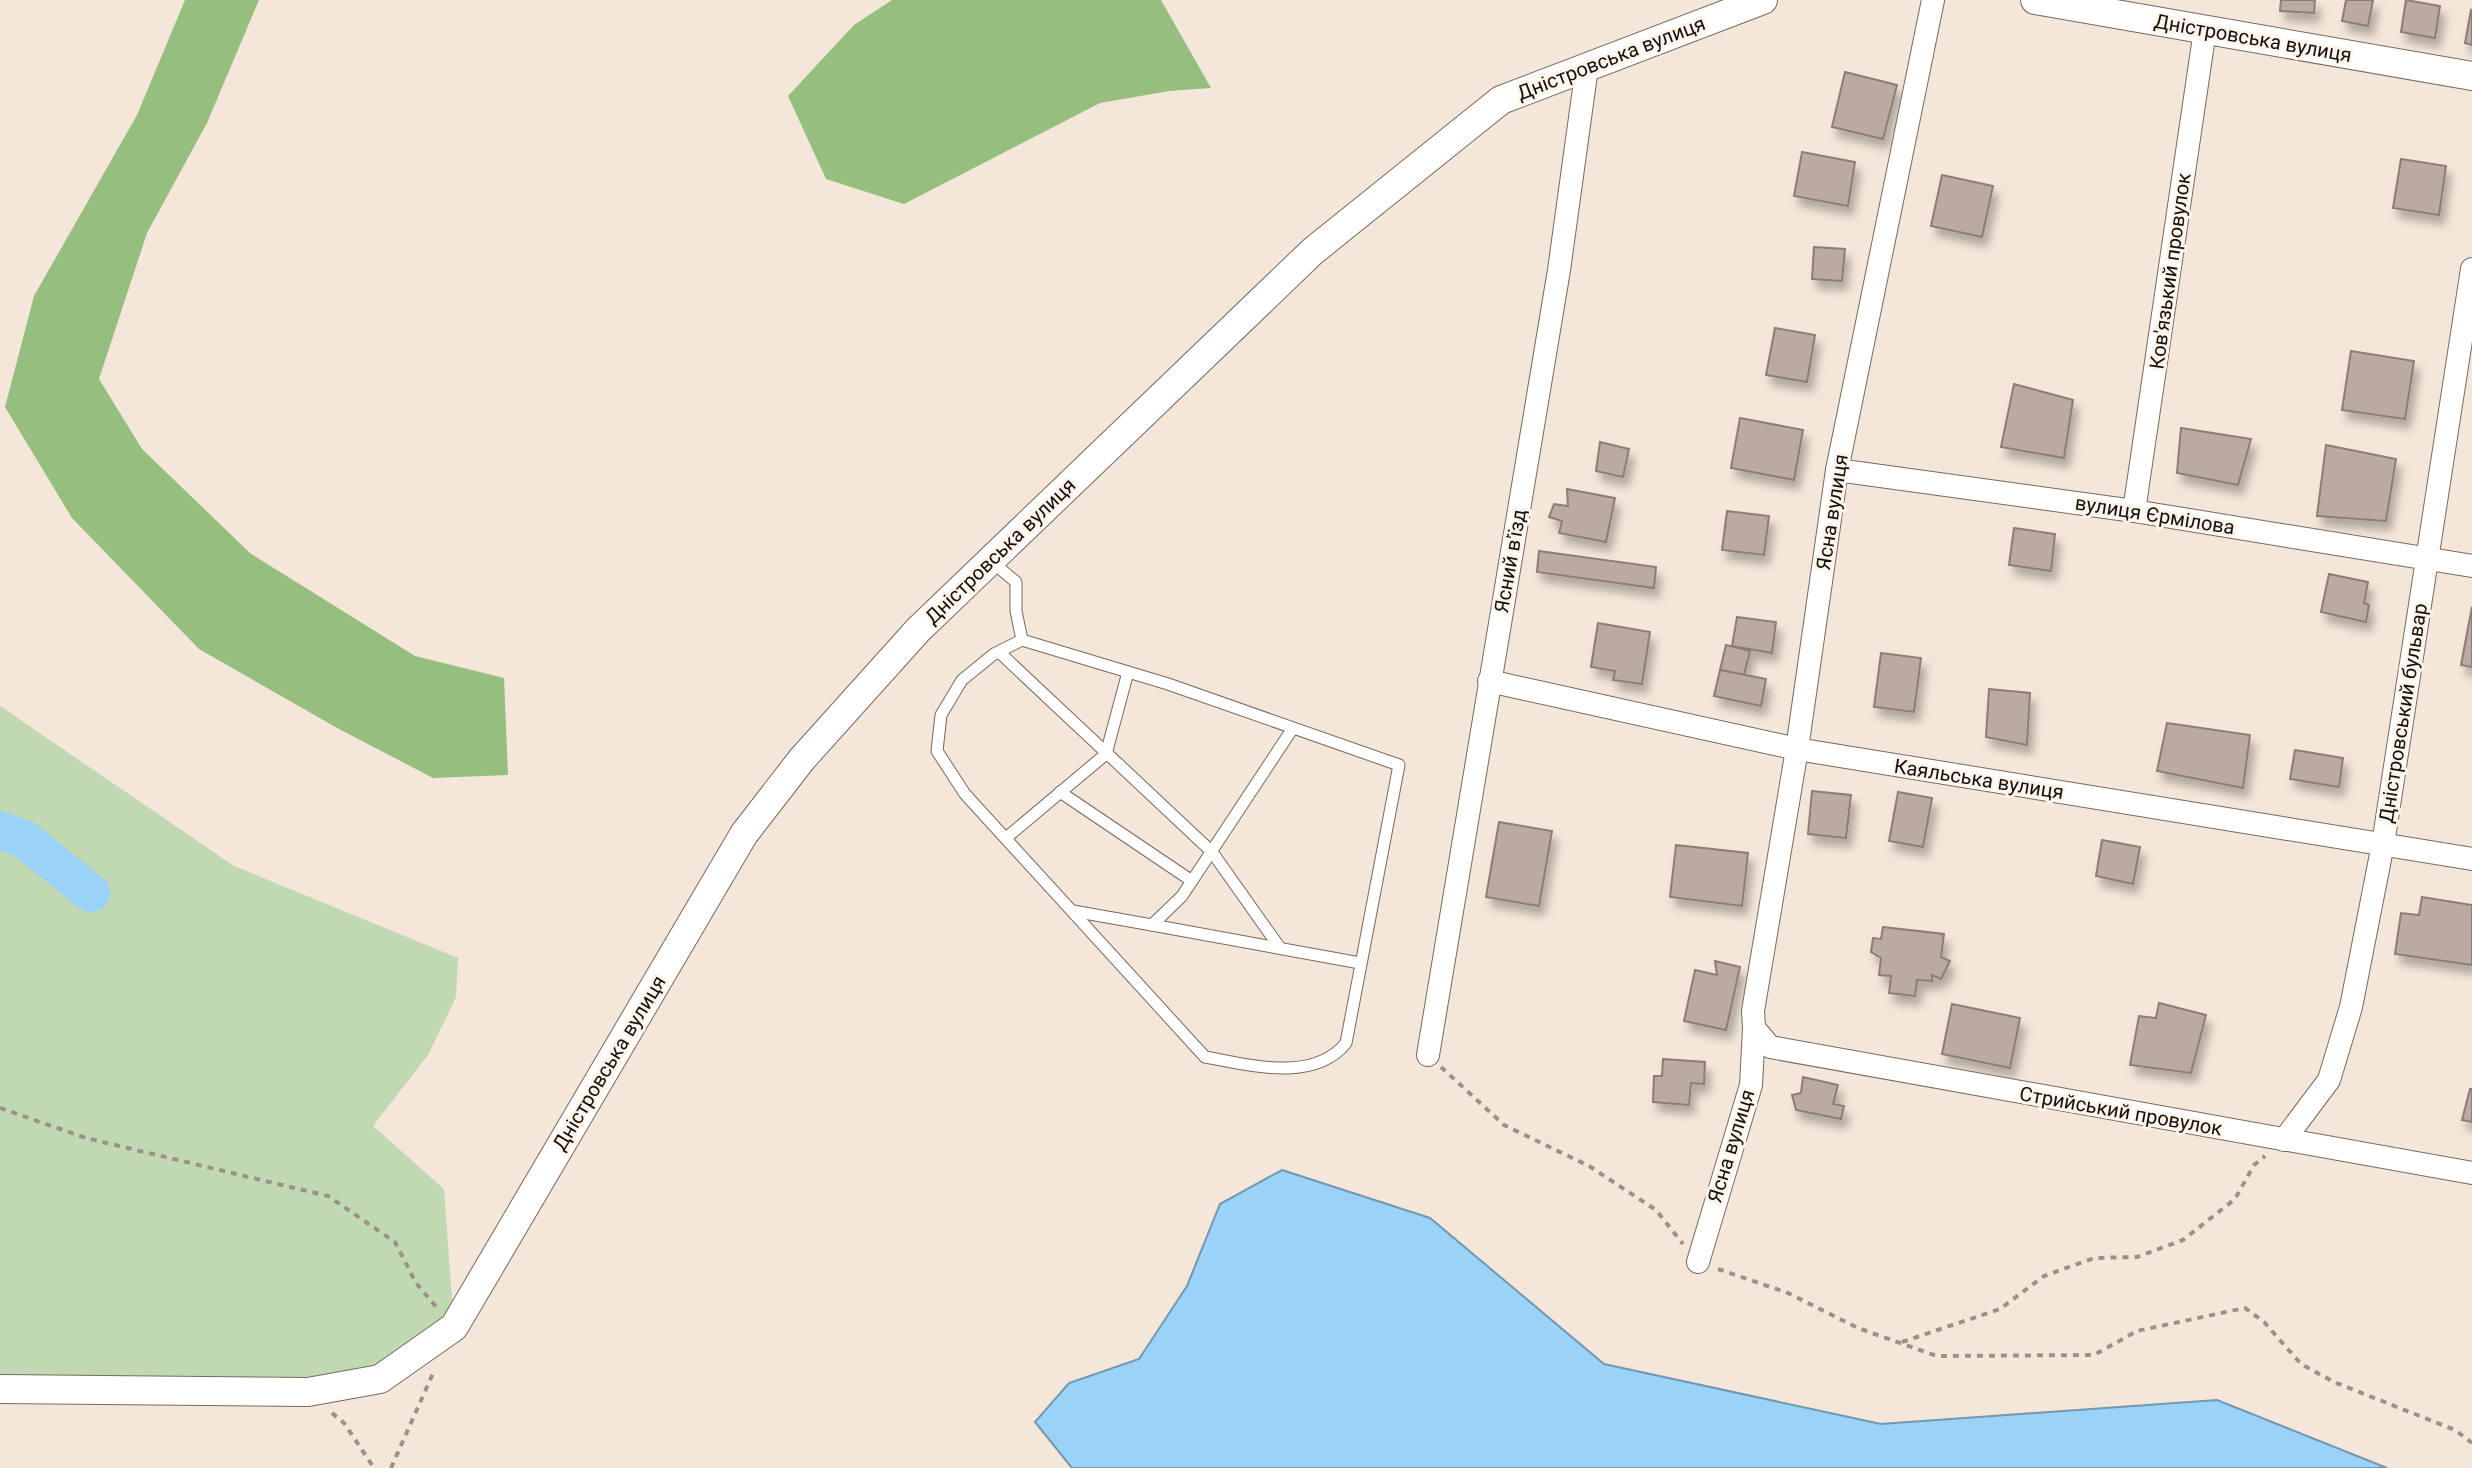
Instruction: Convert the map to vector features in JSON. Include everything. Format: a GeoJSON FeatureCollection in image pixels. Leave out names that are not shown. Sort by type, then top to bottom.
{"type":"FeatureCollection","features":[{"type":"Feature","properties":{"kind":"street","name":"Дністровська вулиця"},"geometry":{"type":"LineString","coordinates":[[454,1327],[744,834],[802,759],[918,630],[1313,251],[1501,100],[1763,0]]}},
{"type":"Feature","properties":{"kind":"street","name":"Ясна вулиця"},"geometry":{"type":"LineString","coordinates":[[1698,1262],[1751,1085],[1753,1011],[1797,749],[1837,470],[1933,0]]}},
{"type":"Feature","properties":{"kind":"street","name":"Дністровська вулиця"},"geometry":{"type":"LineString","coordinates":[[2035,0],[2472,76]]}},
{"type":"Feature","properties":{"kind":"street","name":"Ков'язький провулок"},"geometry":{"type":"LineString","coordinates":[[2134,511],[2205,30]]}},
{"type":"Feature","properties":{"kind":"street","name":"Ясний в'їзд"},"geometry":{"type":"LineString","coordinates":[[1428,1055],[1559,270],[1587,67]]}},
{"type":"Feature","properties":{"kind":"street","name":"Дністровський бульвар"},"geometry":{"type":"LineString","coordinates":[[2284,1140],[2329,1080],[2351,1007],[2383,844],[2471,276]]}},
{"type":"Feature","properties":{"kind":"street","name":"вулиця Єрмілова"},"geometry":{"type":"LineString","coordinates":[[1837,470],[2134,511],[2472,566]]}},
{"type":"Feature","properties":{"kind":"street","name":"Каяльська вулиця"},"geometry":{"type":"LineString","coordinates":[[1489,681],[1797,749],[2472,859]]}},
{"type":"Feature","properties":{"kind":"street","name":"Стрийський провулок"},"geometry":{"type":"LineString","coordinates":[[1754,1028],[1770,1047],[2472,1173]]}},
{"type":"Feature","properties":{"kind":"street"},"geometry":{"type":"LineString","coordinates":[[0,1389],[308,1392],[380,1379],[454,1327]]}},
{"type":"Feature","properties":{"kind":"lane"},"geometry":{"type":"LineString","coordinates":[[990,561],[1016,582],[1016,611],[1022,640]]}},
{"type":"Feature","properties":{"kind":"lane"},"geometry":{"type":"LineString","coordinates":[[1022,640],[1128,672],[1399,765],[1346,1043],[1336,1056],[1314,1066],[1261,1067],[1205,1057],[965,794],[937,751],[941,715],[962,680],[999,652],[1022,640]]}},
{"type":"Feature","properties":{"kind":"lane"},"geometry":{"type":"LineString","coordinates":[[999,652],[1212,852],[1280,948]]}},
{"type":"Feature","properties":{"kind":"lane"},"geometry":{"type":"LineString","coordinates":[[1006,838],[1106,754],[1128,672]]}},
{"type":"Feature","properties":{"kind":"lane"},"geometry":{"type":"LineString","coordinates":[[1152,925],[1182,896],[1293,728]]}},
{"type":"Feature","properties":{"kind":"lane"},"geometry":{"type":"LineString","coordinates":[[1060,792],[1192,881]]}},
{"type":"Feature","properties":{"kind":"lane"},"geometry":{"type":"LineString","coordinates":[[1071,910],[1360,963]]}},
{"type":"Feature","properties":{"kind":"path"},"geometry":{"type":"LineString","coordinates":[[1428,1055],[1504,1125],[1589,1166],[1656,1210],[1698,1262],[1788,1293],[1858,1328],[1937,1356],[2014,1353],[2094,1355],[2137,1331],[2245,1308],[2264,1322],[2301,1364],[2334,1382],[2455,1430],[2472,1443]]}},
{"type":"Feature","properties":{"kind":"path"},"geometry":{"type":"LineString","coordinates":[[0,1108],[86,1138],[328,1196],[395,1242],[416,1283],[454,1327]]}},
{"type":"Feature","properties":{"kind":"path"},"geometry":{"type":"LineString","coordinates":[[1899,1343],[2000,1309],[2044,1276],[2094,1258],[2137,1257],[2183,1240],[2235,1199],[2254,1165],[2284,1140]]}},
{"type":"Feature","properties":{"kind":"path"},"geometry":{"type":"LineString","coordinates":[[391,1468],[435,1369]]}},
{"type":"Feature","properties":{"kind":"path"},"geometry":{"type":"LineString","coordinates":[[308,1392],[344,1423],[374,1468]]}},
{"type":"Feature","properties":{"kind":"green space"},"geometry":{"type":"Polygon","coordinates":[[[185,0],[259,0],[207,123],[147,233],[99,379],[142,449],[251,554],[415,656],[504,678],[508,775],[433,778],[339,729],[199,649],[72,518],[5,407],[34,296],[137,115],[185,0]]]}},
{"type":"Feature","properties":{"kind":"green space"},"geometry":{"type":"Polygon","coordinates":[[[892,0],[1161,0],[1211,88],[1169,91],[1100,103],[904,204],[826,179],[788,96],[854,25],[892,0]]]}},
{"type":"Feature","properties":{"kind":"green space"},"geometry":{"type":"Polygon","coordinates":[[[0,706],[234,866],[458,958],[456,997],[428,1055],[373,1126],[444,1189],[454,1327],[380,1379],[0,1389],[0,837],[10,832],[0,813],[0,706]]]}},
{"type":"Feature","properties":{"kind":"water"},"geometry":{"type":"Polygon","coordinates":[[[1282,1170],[1430,1218],[1604,1364],[1881,1424],[2217,1400],[2387,1468],[1072,1468],[1035,1422],[1069,1383],[1139,1359],[1187,1286],[1220,1204],[1282,1170]]]}},
{"type":"Feature","properties":{"kind":"building"},"geometry":{"type":"Polygon","coordinates":[[[2281,0],[2315,0],[2314,13],[2280,11],[2281,0]]]}},
{"type":"Feature","properties":{"kind":"building"},"geometry":{"type":"Polygon","coordinates":[[[2346,0],[2373,0],[2368,26],[2342,21],[2346,0]]]}},
{"type":"Feature","properties":{"kind":"building"},"geometry":{"type":"Polygon","coordinates":[[[2406,0],[2440,6],[2435,38],[2401,32],[2406,0]]]}},
{"type":"Feature","properties":{"kind":"building"},"geometry":{"type":"Polygon","coordinates":[[[2472,11],[2472,45],[2465,43],[2472,11]]]}},
{"type":"Feature","properties":{"kind":"building"},"geometry":{"type":"Polygon","coordinates":[[[1845,72],[1897,85],[1883,139],[1832,127],[1845,72]]]}},
{"type":"Feature","properties":{"kind":"building"},"geometry":{"type":"Polygon","coordinates":[[[1802,152],[1855,162],[1848,206],[1794,196],[1802,152]]]}},
{"type":"Feature","properties":{"kind":"building"},"geometry":{"type":"Polygon","coordinates":[[[2401,159],[2446,166],[2439,215],[2393,208],[2401,159]]]}},
{"type":"Feature","properties":{"kind":"building"},"geometry":{"type":"Polygon","coordinates":[[[1942,175],[1993,186],[1982,237],[1931,226],[1942,175]]]}},
{"type":"Feature","properties":{"kind":"building"},"geometry":{"type":"Polygon","coordinates":[[[1814,247],[1845,249],[1842,281],[1812,279],[1814,247]]]}},
{"type":"Feature","properties":{"kind":"building"},"geometry":{"type":"Polygon","coordinates":[[[1775,328],[1815,335],[1807,382],[1766,375],[1775,328]]]}},
{"type":"Feature","properties":{"kind":"building"},"geometry":{"type":"Polygon","coordinates":[[[2351,351],[2414,361],[2405,419],[2342,410],[2351,351]]]}},
{"type":"Feature","properties":{"kind":"building"},"geometry":{"type":"Polygon","coordinates":[[[2014,384],[2073,400],[2064,458],[2001,447],[2014,384]]]}},
{"type":"Feature","properties":{"kind":"building"},"geometry":{"type":"Polygon","coordinates":[[[1740,418],[1803,430],[1794,480],[1731,468],[1740,418]]]}},
{"type":"Feature","properties":{"kind":"building"},"geometry":{"type":"Polygon","coordinates":[[[2181,428],[2251,439],[2238,485],[2177,473],[2181,428]]]}},
{"type":"Feature","properties":{"kind":"building"},"geometry":{"type":"Polygon","coordinates":[[[1600,442],[1629,449],[1623,477],[1596,471],[1600,442]]]}},
{"type":"Feature","properties":{"kind":"building"},"geometry":{"type":"Polygon","coordinates":[[[2326,445],[2396,459],[2386,521],[2317,516],[2326,445]]]}},
{"type":"Feature","properties":{"kind":"building"},"geometry":{"type":"Polygon","coordinates":[[[1567,489],[1615,498],[1606,542],[1559,533],[1562,521],[1549,517],[1554,504],[1568,506],[1567,489]]]}},
{"type":"Feature","properties":{"kind":"building"},"geometry":{"type":"Polygon","coordinates":[[[1727,511],[1769,516],[1764,555],[1722,550],[1727,511]]]}},
{"type":"Feature","properties":{"kind":"building"},"geometry":{"type":"Polygon","coordinates":[[[2014,528],[2055,534],[2051,571],[2009,565],[2014,528]]]}},
{"type":"Feature","properties":{"kind":"building"},"geometry":{"type":"Polygon","coordinates":[[[1539,551],[1656,567],[1654,588],[1537,572],[1539,551]]]}},
{"type":"Feature","properties":{"kind":"building"},"geometry":{"type":"Polygon","coordinates":[[[2329,574],[2368,582],[2364,603],[2369,605],[2366,622],[2321,612],[2329,574]]]}},
{"type":"Feature","properties":{"kind":"building"},"geometry":{"type":"Polygon","coordinates":[[[2472,607],[2472,667],[2461,665],[2472,607]]]}},
{"type":"Feature","properties":{"kind":"building"},"geometry":{"type":"Polygon","coordinates":[[[1737,617],[1776,622],[1772,653],[1732,646],[1737,617]]]}},
{"type":"Feature","properties":{"kind":"building"},"geometry":{"type":"Polygon","coordinates":[[[1598,623],[1650,632],[1642,684],[1613,680],[1615,671],[1591,667],[1598,623]]]}},
{"type":"Feature","properties":{"kind":"building"},"geometry":{"type":"Polygon","coordinates":[[[1726,645],[1750,651],[1744,675],[1720,670],[1726,645]]]}},
{"type":"Feature","properties":{"kind":"building"},"geometry":{"type":"Polygon","coordinates":[[[1881,653],[1921,658],[1914,712],[1874,707],[1881,653]]]}},
{"type":"Feature","properties":{"kind":"building"},"geometry":{"type":"Polygon","coordinates":[[[1720,670],[1766,679],[1761,706],[1714,696],[1720,670]]]}},
{"type":"Feature","properties":{"kind":"building"},"geometry":{"type":"Polygon","coordinates":[[[1989,689],[2030,693],[2027,745],[1986,737],[1989,689]]]}},
{"type":"Feature","properties":{"kind":"building"},"geometry":{"type":"Polygon","coordinates":[[[2167,723],[2250,735],[2243,788],[2157,771],[2167,723]]]}},
{"type":"Feature","properties":{"kind":"building"},"geometry":{"type":"Polygon","coordinates":[[[2295,750],[2343,758],[2339,787],[2290,779],[2295,750]]]}},
{"type":"Feature","properties":{"kind":"building"},"geometry":{"type":"Polygon","coordinates":[[[1812,791],[1851,795],[1846,838],[1808,834],[1812,791]]]}},
{"type":"Feature","properties":{"kind":"building"},"geometry":{"type":"Polygon","coordinates":[[[1898,792],[1932,798],[1923,847],[1889,841],[1898,792]]]}},
{"type":"Feature","properties":{"kind":"building"},"geometry":{"type":"Polygon","coordinates":[[[1499,822],[1552,831],[1539,906],[1486,897],[1499,822]]]}},
{"type":"Feature","properties":{"kind":"building"},"geometry":{"type":"Polygon","coordinates":[[[2102,840],[2140,847],[2133,884],[2096,876],[2102,840]]]}},
{"type":"Feature","properties":{"kind":"building"},"geometry":{"type":"Polygon","coordinates":[[[1676,845],[1748,853],[1742,906],[1670,897],[1676,845]]]}},
{"type":"Feature","properties":{"kind":"building"},"geometry":{"type":"Polygon","coordinates":[[[2422,897],[2472,905],[2472,965],[2395,954],[2401,913],[2419,915],[2422,897]]]}},
{"type":"Feature","properties":{"kind":"building"},"geometry":{"type":"Polygon","coordinates":[[[1883,927],[1944,934],[1941,957],[1950,961],[1941,979],[1932,975],[1932,981],[1917,980],[1915,996],[1889,993],[1891,976],[1879,975],[1881,958],[1871,952],[1873,938],[1881,939],[1883,927]]]}},
{"type":"Feature","properties":{"kind":"building"},"geometry":{"type":"Polygon","coordinates":[[[1715,961],[1740,967],[1726,1030],[1684,1021],[1695,970],[1717,975],[1715,961]]]}},
{"type":"Feature","properties":{"kind":"building"},"geometry":{"type":"Polygon","coordinates":[[[2159,1003],[2206,1015],[2191,1073],[2130,1065],[2139,1016],[2156,1018],[2159,1003]]]}},
{"type":"Feature","properties":{"kind":"building"},"geometry":{"type":"Polygon","coordinates":[[[1952,1004],[2020,1018],[2010,1068],[1942,1054],[1952,1004]]]}},
{"type":"Feature","properties":{"kind":"building"},"geometry":{"type":"Polygon","coordinates":[[[1663,1059],[1705,1062],[1704,1084],[1691,1083],[1689,1105],[1653,1102],[1654,1076],[1662,1076],[1663,1059]]]}},
{"type":"Feature","properties":{"kind":"building"},"geometry":{"type":"Polygon","coordinates":[[[1803,1077],[1838,1085],[1833,1104],[1844,1106],[1841,1119],[1796,1110],[1792,1095],[1801,1093],[1803,1077]]]}},
{"type":"Feature","properties":{"kind":"building"},"geometry":{"type":"Polygon","coordinates":[[[2472,1089],[2472,1122],[2462,1120],[2472,1089]]]}},
{"type":"Feature","properties":{"kind":"waterway"},"geometry":{"type":"LineString","coordinates":[[0,830],[24,839],[91,893]]}}]}
